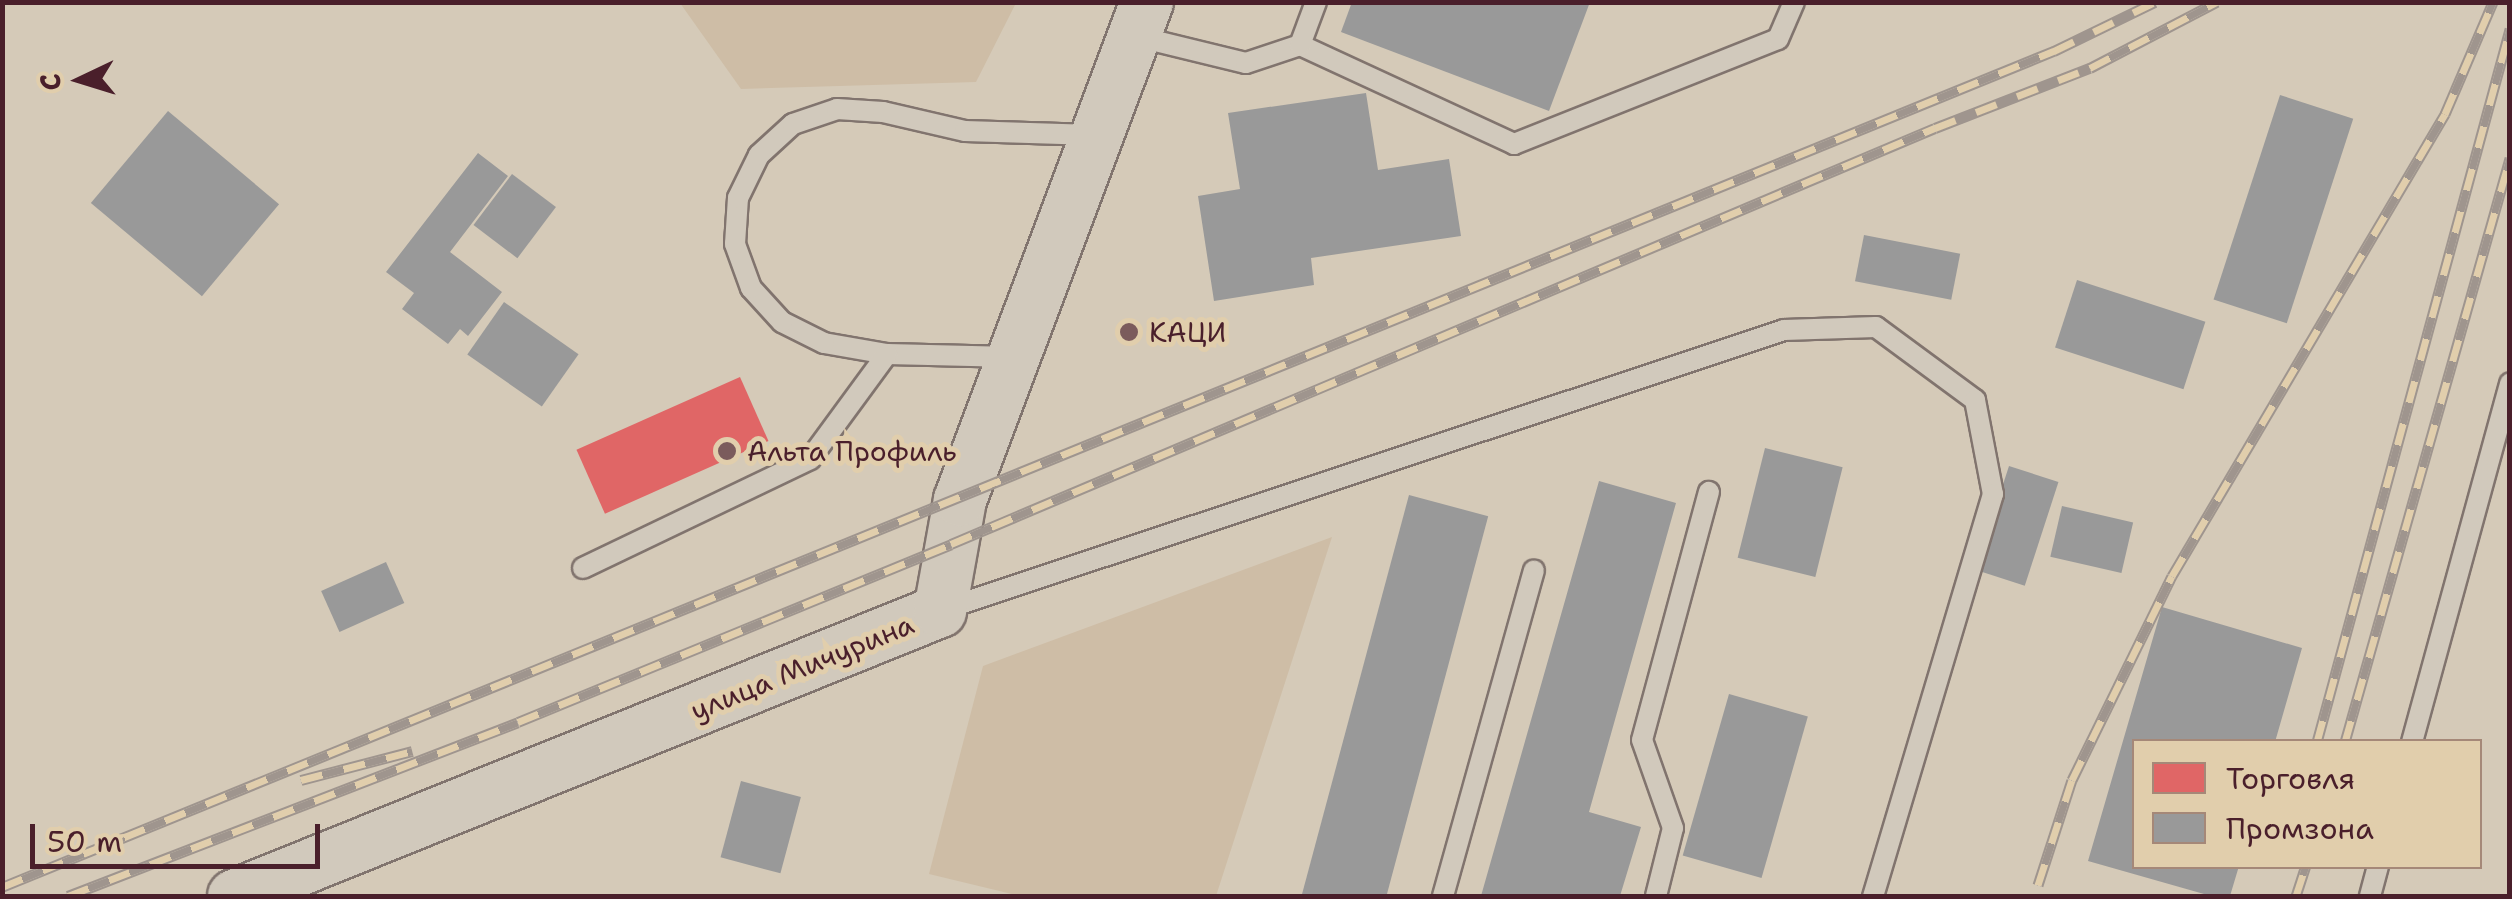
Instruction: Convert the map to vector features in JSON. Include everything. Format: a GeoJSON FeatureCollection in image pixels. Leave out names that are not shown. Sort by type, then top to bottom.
{"type":"FeatureCollection","features":[{"type":"Feature","properties":{"kind":"street","name":"улица Мичурина"},"geometry":{"type":"LineString","coordinates":[[234,896],[940,611],[960,500],[1141,19]]}},
{"type":"Feature","properties":{"kind":"lane"},"geometry":{"type":"LineString","coordinates":[[1300,45],[1316,2]]}},
{"type":"Feature","properties":{"kind":"lane"},"geometry":{"type":"LineString","coordinates":[[1141,19],[1246,62],[1300,45],[1514,144],[1778,39],[1794,2]]}},
{"type":"Feature","properties":{"kind":"lane"},"geometry":{"type":"LineString","coordinates":[[1013,357],[887,354],[824,343],[782,322],[751,288],[736,244],[738,198],[758,155],[793,124],[837,109],[884,112],[964,130],[1096,136]]}},
{"type":"Feature","properties":{"kind":"lane"},"geometry":{"type":"LineString","coordinates":[[940,611],[1784,330],[1876,327],[1975,400],[1993,494],[1873,896]]}},
{"type":"Feature","properties":{"kind":"lane"},"geometry":{"type":"LineString","coordinates":[[583,568],[810,459],[887,354]]}},
{"type":"Feature","properties":{"kind":"lane"},"geometry":{"type":"LineString","coordinates":[[2413,739],[2510,383]]}},
{"type":"Feature","properties":{"kind":"lane"},"geometry":{"type":"LineString","coordinates":[[1656,896],[1673,828],[1642,740],[1710,492]]}},
{"type":"Feature","properties":{"kind":"lane"},"geometry":{"type":"LineString","coordinates":[[1443,896],[1534,570]]}},
{"type":"Feature","properties":{"kind":"lane"},"geometry":{"type":"LineString","coordinates":[[2370,896],[2377,869]]}},
{"type":"Feature","properties":{"kind":"shaded area"},"geometry":{"type":"Polygon","coordinates":[[[680,3],[1016,3],[976,82],[741,89],[680,3]]]}},
{"type":"Feature","properties":{"kind":"shaded area"},"geometry":{"type":"Polygon","coordinates":[[[1332,537],[1216,896],[1020,896],[929,874],[983,666],[1332,537]]]}},
{"type":"Feature","properties":{"kind":"building: Торговля"},"geometry":{"type":"Polygon","coordinates":[[[740,377],[768,441],[605,514],[576,450],[740,377]]]}},
{"type":"Feature","properties":{"kind":"building: Промзона"},"geometry":{"type":"Polygon","coordinates":[[[1352,2],[1590,2],[1549,111],[1341,32],[1352,2]]]}},
{"type":"Feature","properties":{"kind":"building: Промзона"},"geometry":{"type":"Polygon","coordinates":[[[1366,93],[1378,170],[1449,159],[1461,236],[1311,258],[1314,285],[1214,301],[1198,196],[1240,189],[1228,113],[1366,93]]]}},
{"type":"Feature","properties":{"kind":"building: Промзона"},"geometry":{"type":"Polygon","coordinates":[[[2280,95],[2353,119],[2287,323],[2214,299],[2280,95]]]}},
{"type":"Feature","properties":{"kind":"building: Промзона"},"geometry":{"type":"Polygon","coordinates":[[[168,111],[279,204],[202,296],[91,203],[168,111]]]}},
{"type":"Feature","properties":{"kind":"building: Промзона"},"geometry":{"type":"Polygon","coordinates":[[[478,153],[508,176],[450,252],[502,292],[468,336],[460,329],[448,344],[402,309],[414,293],[386,272],[478,153]]]}},
{"type":"Feature","properties":{"kind":"building: Промзона"},"geometry":{"type":"Polygon","coordinates":[[[512,174],[556,207],[517,258],[473,225],[512,174]]]}},
{"type":"Feature","properties":{"kind":"building: Промзона"},"geometry":{"type":"Polygon","coordinates":[[[1864,235],[1960,254],[1951,300],[1855,281],[1864,235]]]}},
{"type":"Feature","properties":{"kind":"building: Промзона"},"geometry":{"type":"Polygon","coordinates":[[[2077,280],[2205,322],[2183,389],[2055,348],[2077,280]]]}},
{"type":"Feature","properties":{"kind":"building: Промзона"},"geometry":{"type":"Polygon","coordinates":[[[504,302],[579,354],[542,407],[467,354],[504,302]]]}},
{"type":"Feature","properties":{"kind":"building: Промзона"},"geometry":{"type":"Polygon","coordinates":[[[1765,448],[1843,467],[1815,577],[1738,558],[1765,448]]]}},
{"type":"Feature","properties":{"kind":"building: Промзона"},"geometry":{"type":"Polygon","coordinates":[[[2009,466],[2058,482],[2025,586],[1975,570],[2009,466]]]}},
{"type":"Feature","properties":{"kind":"building: Промзона"},"geometry":{"type":"Polygon","coordinates":[[[1599,481],[1676,503],[1589,812],[1641,827],[1620,896],[1481,896],[1599,481]]]}},
{"type":"Feature","properties":{"kind":"building: Промзона"},"geometry":{"type":"Polygon","coordinates":[[[1409,495],[1488,516],[1386,896],[1302,896],[1409,495]]]}},
{"type":"Feature","properties":{"kind":"building: Промзона"},"geometry":{"type":"Polygon","coordinates":[[[2062,506],[2133,522],[2121,573],[2050,557],[2062,506]]]}},
{"type":"Feature","properties":{"kind":"building: Промзона"},"geometry":{"type":"Polygon","coordinates":[[[386,562],[404,603],[339,632],[321,591],[386,562]]]}},
{"type":"Feature","properties":{"kind":"building: Промзона"},"geometry":{"type":"Polygon","coordinates":[[[2162,607],[2302,648],[2276,739],[2132,739],[2132,869],[2238,869],[2230,896],[2211,896],[2088,861],[2162,607]]]}},
{"type":"Feature","properties":{"kind":"building: Промзона"},"geometry":{"type":"Polygon","coordinates":[[[1729,694],[1808,717],[1762,878],[1683,855],[1729,694]]]}},
{"type":"Feature","properties":{"kind":"building: Промзона"},"geometry":{"type":"Polygon","coordinates":[[[741,781],[801,797],[780,873],[721,857],[741,781]]]}},
{"type":"Feature","properties":{"kind":"railway"},"geometry":{"type":"LineString","coordinates":[[2,887],[2054,51],[2155,2]]}},
{"type":"Feature","properties":{"kind":"railway"},"geometry":{"type":"LineString","coordinates":[[68,896],[518,722],[951,544],[1935,128],[2090,68],[2217,2]]}},
{"type":"Feature","properties":{"kind":"railway"},"geometry":{"type":"LineString","coordinates":[[2038,885],[2072,780],[2172,576],[2445,114],[2493,2]]}},
{"type":"Feature","properties":{"kind":"railway"},"geometry":{"type":"LineString","coordinates":[[2318,739],[2510,29]]}},
{"type":"Feature","properties":{"kind":"railway"},"geometry":{"type":"LineString","coordinates":[[2346,739],[2510,158]]}},
{"type":"Feature","properties":{"kind":"railway"},"geometry":{"type":"LineString","coordinates":[[301,780],[412,751]]}},
{"type":"Feature","properties":{"kind":"railway"},"geometry":{"type":"LineString","coordinates":[[2296,896],[2305,869]]}},
{"type":"Feature","properties":{"kind":"place","name":"КАЦИ"},"geometry":{"type":"Point","coordinates":[1129,332]}},
{"type":"Feature","properties":{"kind":"place","name":"Альта Профиль"},"geometry":{"type":"Point","coordinates":[727,451]}}]}
